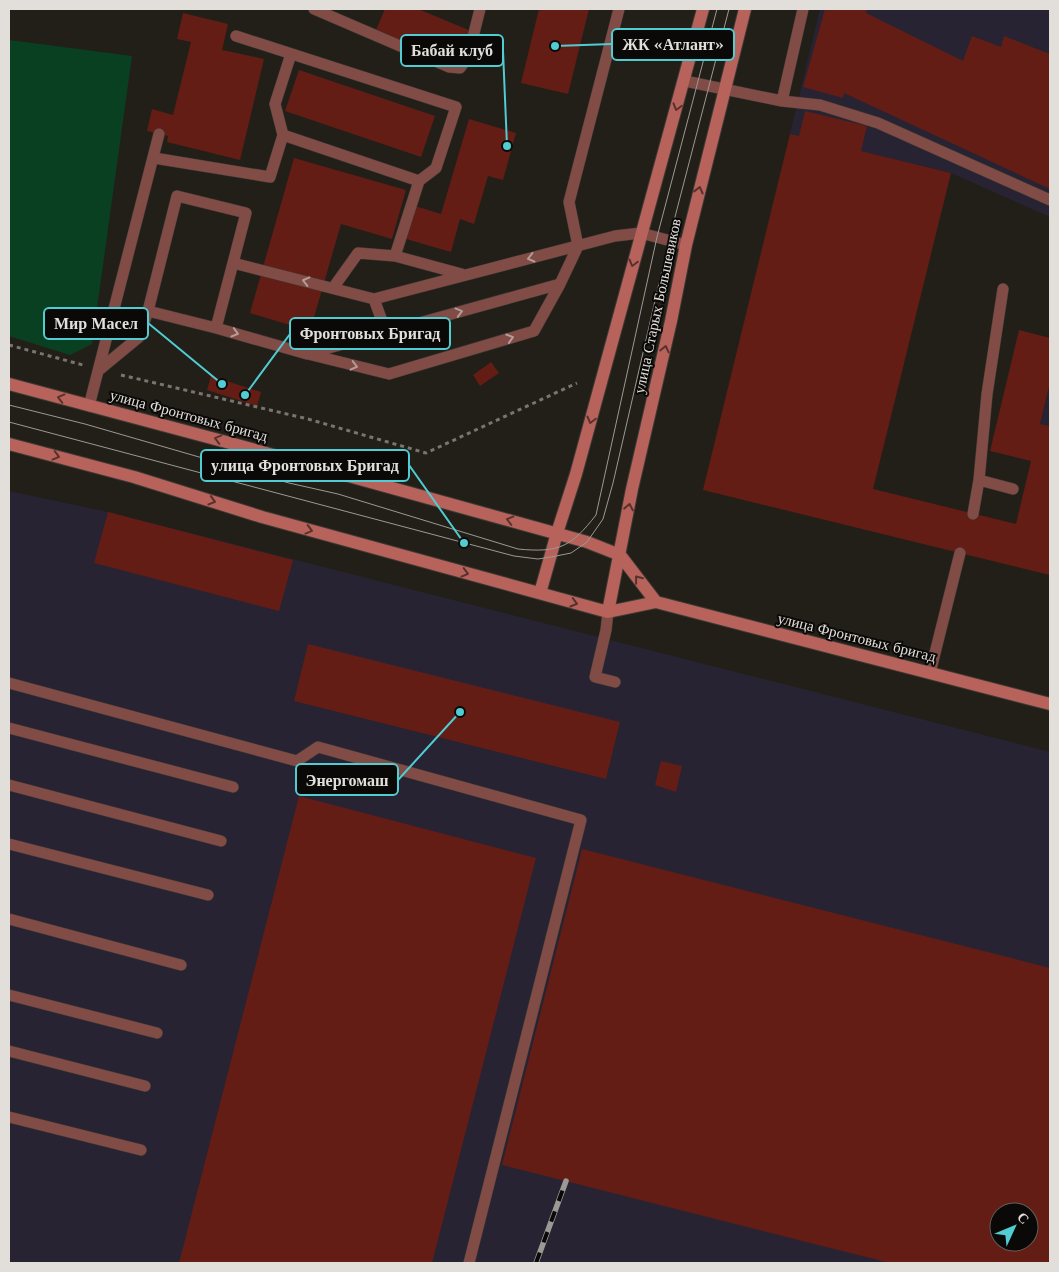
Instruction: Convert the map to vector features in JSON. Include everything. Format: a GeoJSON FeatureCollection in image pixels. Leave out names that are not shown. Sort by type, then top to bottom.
{"type":"FeatureCollection","features":[{"type":"Feature","properties":{"kind":"main road","name":"улица Старых Большевиков"},"geometry":{"type":"LineString","coordinates":[[540,593],[576,474],[641,233],[685,81],[703,9]]}},
{"type":"Feature","properties":{"kind":"main road","name":"улица Старых Большевиков"},"geometry":{"type":"LineString","coordinates":[[608,612],[632,489],[671,321],[686,245],[745,9]]}},
{"type":"Feature","properties":{"kind":"main road","name":"улица Фронтовых бригад"},"geometry":{"type":"LineString","coordinates":[[9,384],[557,533],[620,555]]}},
{"type":"Feature","properties":{"kind":"main road","name":"улица Фронтовых бригад"},"geometry":{"type":"LineString","coordinates":[[9,444],[134,477],[262,517],[608,612],[656,602],[1050,704]]}},
{"type":"Feature","properties":{"kind":"main road"},"geometry":{"type":"LineString","coordinates":[[620,555],[656,602]]}},
{"type":"Feature","properties":{"kind":"lane"},"geometry":{"type":"LineString","coordinates":[[314,9],[450,67],[460,68],[468,57],[480,9]]}},
{"type":"Feature","properties":{"kind":"lane"},"geometry":{"type":"LineString","coordinates":[[148,310],[307,354],[389,374],[534,331],[578,246],[569,202],[619,9]]}},
{"type":"Feature","properties":{"kind":"lane"},"geometry":{"type":"LineString","coordinates":[[782,101],[803,9]]}},
{"type":"Feature","properties":{"kind":"lane"},"geometry":{"type":"LineString","coordinates":[[236,36],[456,107],[436,168],[420,181],[395,256]]}},
{"type":"Feature","properties":{"kind":"lane"},"geometry":{"type":"LineString","coordinates":[[154,158],[270,176],[283,135],[275,104],[291,54]]}},
{"type":"Feature","properties":{"kind":"lane"},"geometry":{"type":"LineString","coordinates":[[685,81],[782,101],[820,105],[878,123],[1050,200]]}},
{"type":"Feature","properties":{"kind":"lane"},"geometry":{"type":"LineString","coordinates":[[89,406],[159,134]]}},
{"type":"Feature","properties":{"kind":"lane"},"geometry":{"type":"LineString","coordinates":[[283,135],[420,181]]}},
{"type":"Feature","properties":{"kind":"lane"},"geometry":{"type":"LineString","coordinates":[[99,370],[139,337],[178,196],[246,213],[216,328]]}},
{"type":"Feature","properties":{"kind":"lane"},"geometry":{"type":"LineString","coordinates":[[233,263],[374,298],[616,236],[641,233],[686,245]]}},
{"type":"Feature","properties":{"kind":"lane"},"geometry":{"type":"LineString","coordinates":[[333,288],[358,253],[395,256],[467,275]]}},
{"type":"Feature","properties":{"kind":"lane"},"geometry":{"type":"LineString","coordinates":[[307,354],[560,284]]}},
{"type":"Feature","properties":{"kind":"lane"},"geometry":{"type":"LineString","coordinates":[[973,514],[979,480],[987,394],[1003,289]]}},
{"type":"Feature","properties":{"kind":"lane"},"geometry":{"type":"LineString","coordinates":[[374,298],[386,332]]}},
{"type":"Feature","properties":{"kind":"lane"},"geometry":{"type":"LineString","coordinates":[[979,480],[1013,489]]}},
{"type":"Feature","properties":{"kind":"lane"},"geometry":{"type":"LineString","coordinates":[[930,673],[960,553]]}},
{"type":"Feature","properties":{"kind":"lane"},"geometry":{"type":"LineString","coordinates":[[608,612],[606,630],[595,677],[614,682]]}},
{"type":"Feature","properties":{"kind":"lane"},"geometry":{"type":"LineString","coordinates":[[9,683],[297,761],[318,747],[581,820],[469,1263]]}},
{"type":"Feature","properties":{"kind":"lane"},"geometry":{"type":"LineString","coordinates":[[9,728],[233,787]]}},
{"type":"Feature","properties":{"kind":"lane"},"geometry":{"type":"LineString","coordinates":[[9,785],[221,841]]}},
{"type":"Feature","properties":{"kind":"lane"},"geometry":{"type":"LineString","coordinates":[[9,844],[208,895]]}},
{"type":"Feature","properties":{"kind":"lane"},"geometry":{"type":"LineString","coordinates":[[9,919],[181,965]]}},
{"type":"Feature","properties":{"kind":"lane"},"geometry":{"type":"LineString","coordinates":[[9,995],[157,1033]]}},
{"type":"Feature","properties":{"kind":"lane"},"geometry":{"type":"LineString","coordinates":[[9,1051],[145,1086]]}},
{"type":"Feature","properties":{"kind":"lane"},"geometry":{"type":"LineString","coordinates":[[9,1117],[141,1150]]}},
{"type":"Feature","properties":{"kind":"path"},"geometry":{"type":"LineString","coordinates":[[9,345],[99,370],[308,420],[426,453],[577,383]]}},
{"type":"Feature","properties":{"kind":"shaded area"},"geometry":{"type":"Polygon","coordinates":[[[820,9],[1050,9],[1050,217],[951,173],[790,134],[820,9]]]}},
{"type":"Feature","properties":{"kind":"shaded area"},"geometry":{"type":"Polygon","coordinates":[[[1050,385],[1050,426],[1040,424],[1050,385]]]}},
{"type":"Feature","properties":{"kind":"shaded area"},"geometry":{"type":"Polygon","coordinates":[[[9,491],[108,512],[1050,752],[1050,1263],[9,1263],[9,491]]]}},
{"type":"Feature","properties":{"kind":"green space"},"geometry":{"type":"Polygon","coordinates":[[[9,40],[132,56],[92,344],[70,355],[9,336],[9,40]]]}},
{"type":"Feature","properties":{"kind":"building"},"geometry":{"type":"Polygon","coordinates":[[[385,9],[418,9],[471,31],[457,64],[376,30],[385,9]]]}},
{"type":"Feature","properties":{"kind":"building"},"geometry":{"type":"Polygon","coordinates":[[[539,9],[589,9],[568,94],[521,83],[539,9]]]}},
{"type":"Feature","properties":{"kind":"building"},"geometry":{"type":"Polygon","coordinates":[[[825,9],[867,9],[866,13],[963,61],[972,36],[1001,47],[1004,36],[1050,54],[1050,189],[844,93],[843,98],[803,87],[825,9]]]}},
{"type":"Feature","properties":{"kind":"building"},"geometry":{"type":"Polygon","coordinates":[[[183,13],[228,24],[222,50],[264,59],[240,160],[167,142],[168,136],[147,131],[152,109],[173,115],[191,42],[177,39],[183,13]]]}},
{"type":"Feature","properties":{"kind":"building"},"geometry":{"type":"Polygon","coordinates":[[[299,70],[435,116],[421,157],[285,111],[299,70]]]}},
{"type":"Feature","properties":{"kind":"building"},"geometry":{"type":"Polygon","coordinates":[[[805,111],[867,126],[861,151],[951,173],[873,489],[1016,524],[1031,461],[990,451],[1019,330],[1050,338],[1050,383],[1040,424],[1050,426],[1050,575],[703,490],[790,134],[799,136],[805,111]]]}},
{"type":"Feature","properties":{"kind":"building"},"geometry":{"type":"Polygon","coordinates":[[[469,119],[516,133],[503,180],[488,176],[474,224],[460,219],[451,252],[406,239],[415,206],[441,214],[469,119]]]}},
{"type":"Feature","properties":{"kind":"building"},"geometry":{"type":"Polygon","coordinates":[[[294,158],[406,190],[392,239],[341,224],[310,331],[250,313],[294,158]]]}},
{"type":"Feature","properties":{"kind":"building"},"geometry":{"type":"Polygon","coordinates":[[[491,362],[499,373],[480,386],[473,375],[491,362]]]}},
{"type":"Feature","properties":{"kind":"building"},"geometry":{"type":"Polygon","coordinates":[[[211,376],[261,392],[257,406],[207,390],[211,376]]]}},
{"type":"Feature","properties":{"kind":"building"},"geometry":{"type":"Polygon","coordinates":[[[108,512],[293,560],[279,611],[94,563],[108,512]]]}},
{"type":"Feature","properties":{"kind":"building"},"geometry":{"type":"Polygon","coordinates":[[[308,644],[620,722],[606,779],[294,701],[308,644]]]}},
{"type":"Feature","properties":{"kind":"building"},"geometry":{"type":"Polygon","coordinates":[[[661,761],[682,766],[676,792],[655,785],[661,761]]]}},
{"type":"Feature","properties":{"kind":"building"},"geometry":{"type":"Polygon","coordinates":[[[299,796],[536,858],[432,1263],[179,1263],[299,796]]]}},
{"type":"Feature","properties":{"kind":"building"},"geometry":{"type":"Polygon","coordinates":[[[582,849],[1050,968],[1050,1263],[890,1263],[502,1165],[582,849]]]}},
{"type":"Feature","properties":{"kind":"tram line"},"geometry":{"type":"LineString","coordinates":[[9,405],[85,424],[289,483],[338,494],[518,549],[544,550],[563,546],[579,534],[596,515],[657,237],[717,9]]}},
{"type":"Feature","properties":{"kind":"tram line"},"geometry":{"type":"LineString","coordinates":[[9,422],[514,556],[538,559],[571,553],[587,542],[603,519],[669,240],[729,9]]}},
{"type":"Feature","properties":{"kind":"railway"},"geometry":{"type":"LineString","coordinates":[[536,1263],[566,1181]]}},
{"type":"Feature","properties":{"kind":"place","name":"ЖК «Атлант»"},"geometry":{"type":"Point","coordinates":[555,46]}},
{"type":"Feature","properties":{"kind":"place","name":"Бабай клуб"},"geometry":{"type":"Point","coordinates":[507,146]}},
{"type":"Feature","properties":{"kind":"place","name":"Мир Масел"},"geometry":{"type":"Point","coordinates":[222,384]}},
{"type":"Feature","properties":{"kind":"place","name":"Фронтовых Бригад"},"geometry":{"type":"Point","coordinates":[245,395]}},
{"type":"Feature","properties":{"kind":"place","name":"улица Фронтовых Бригад"},"geometry":{"type":"Point","coordinates":[464,543]}},
{"type":"Feature","properties":{"kind":"place","name":"Энергомаш"},"geometry":{"type":"Point","coordinates":[460,712]}}]}
